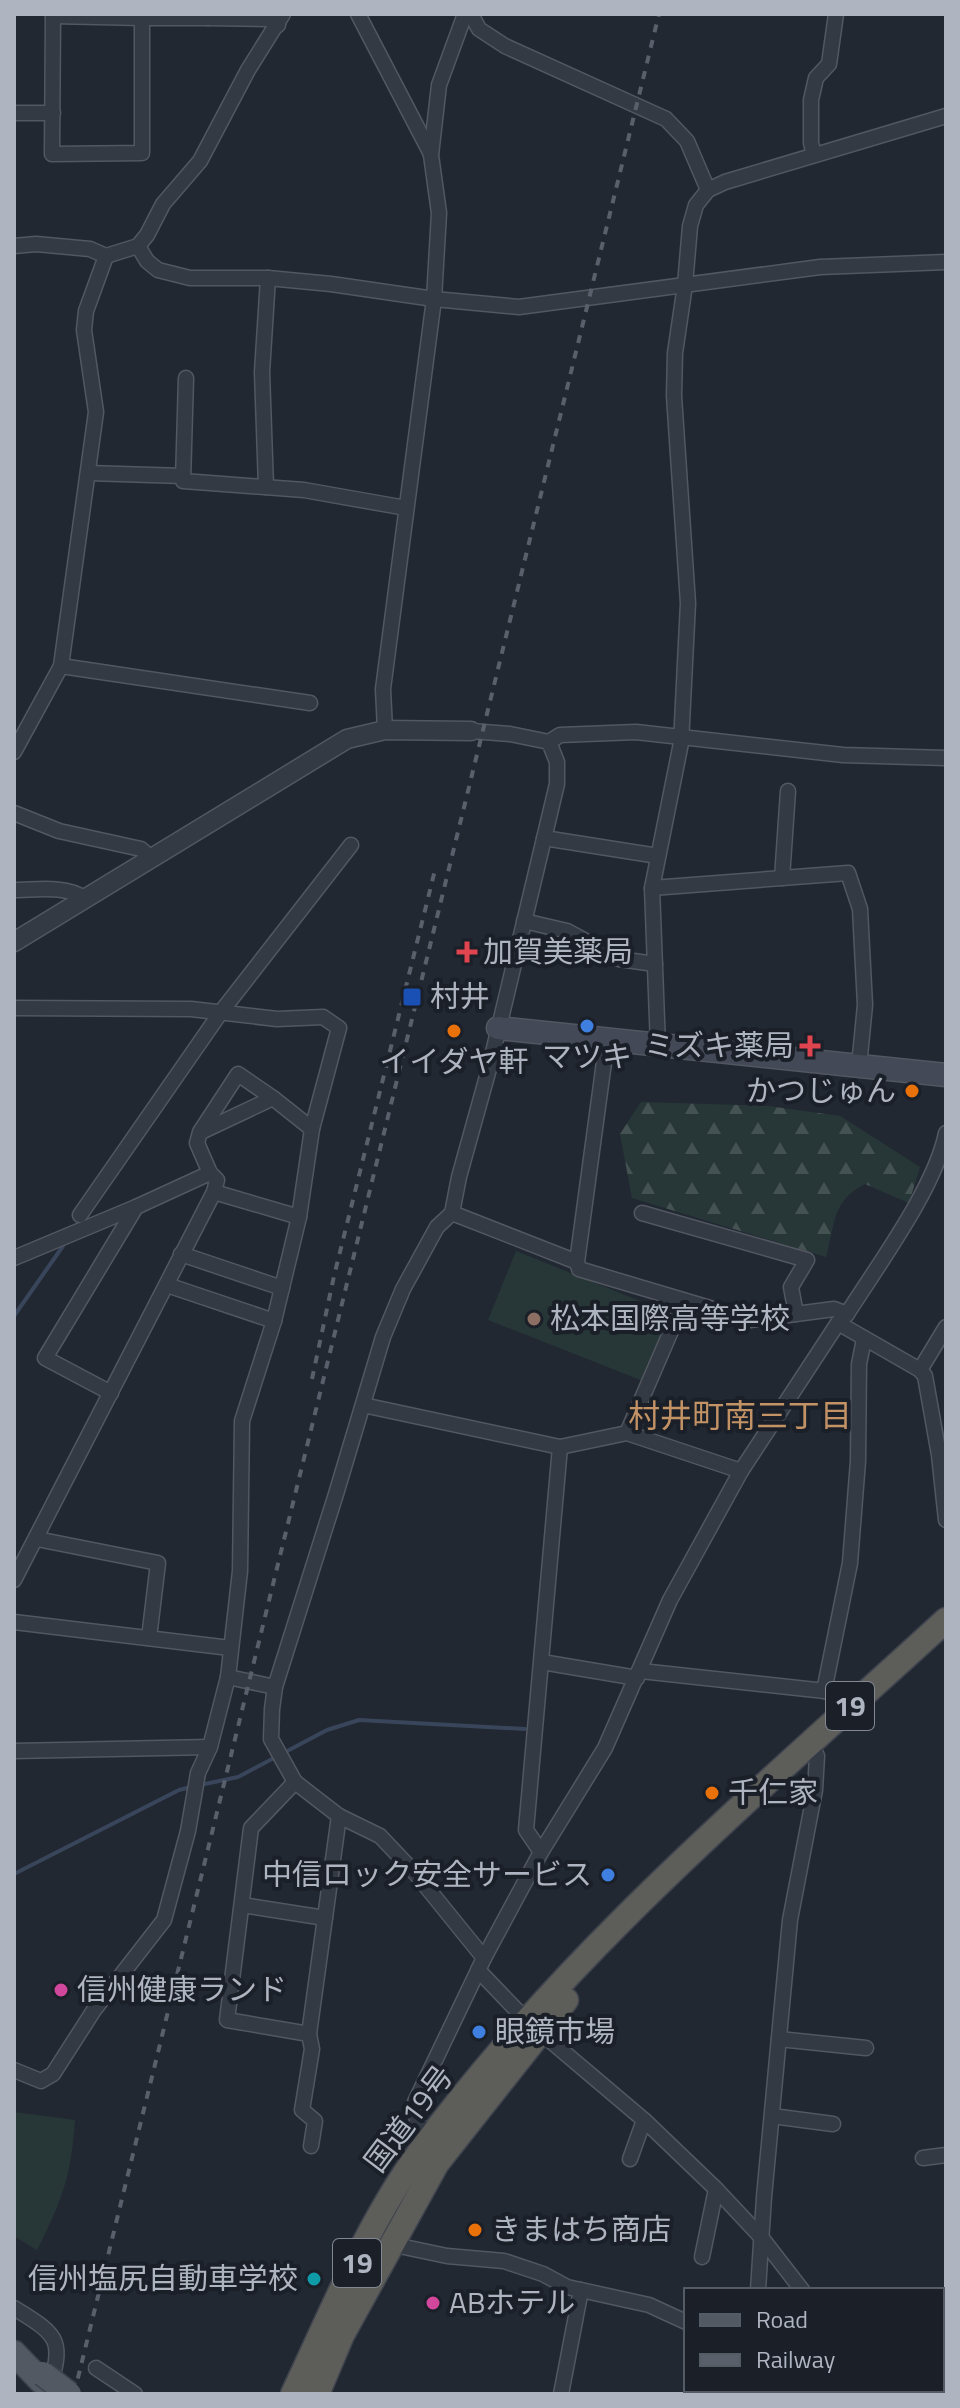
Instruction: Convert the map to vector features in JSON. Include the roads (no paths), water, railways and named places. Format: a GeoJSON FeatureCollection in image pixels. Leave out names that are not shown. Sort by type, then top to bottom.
{"type":"FeatureCollection","features":[{"type":"Feature","properties":{"kind":"highway","name":"国道19号"},"geometry":{"type":"LineString","coordinates":[[293,2394],[391,2195],[438,2145],[534,2026],[607,1948],[625,1916],[946,1620]]}},
{"type":"Feature","properties":{"kind":"highway","name":"国道19号"},"geometry":{"type":"LineString","coordinates":[[317,2394],[342,2335],[437,2163],[438,2145]]}},
{"type":"Feature","properties":{"kind":"main road"},"geometry":{"type":"LineString","coordinates":[[498,1028],[946,1075]]}},
{"type":"Feature","properties":{"kind":"main road"},"geometry":{"type":"LineString","coordinates":[[14,2353],[47,2386],[69,2394]]}},
{"type":"Feature","properties":{"kind":"street"},"geometry":{"type":"LineString","coordinates":[[358,14],[431,155]]}},
{"type":"Feature","properties":{"kind":"street"},"geometry":{"type":"LineString","coordinates":[[385,730],[383,689],[434,299],[439,213],[431,155],[439,85],[465,14]]}},
{"type":"Feature","properties":{"kind":"street"},"geometry":{"type":"LineString","coordinates":[[471,14],[479,29],[505,46],[666,119],[687,141],[708,190]]}},
{"type":"Feature","properties":{"kind":"street"},"geometry":{"type":"LineString","coordinates":[[814,155],[811,100],[816,78],[829,64],[836,14]]}},
{"type":"Feature","properties":{"kind":"street"},"geometry":{"type":"LineString","coordinates":[[142,18],[142,153],[52,154],[53,15],[281,19]]}},
{"type":"Feature","properties":{"kind":"street"},"geometry":{"type":"LineString","coordinates":[[14,246],[36,244],[90,249],[106,256],[138,246],[163,204],[200,161],[248,70],[281,19]]}},
{"type":"Feature","properties":{"kind":"street"},"geometry":{"type":"LineString","coordinates":[[14,113],[53,113]]}},
{"type":"Feature","properties":{"kind":"street"},"geometry":{"type":"LineString","coordinates":[[658,1046],[652,888],[681,735],[688,603],[674,396],[675,353],[690,226],[696,205],[708,190],[725,182],[946,116]]}},
{"type":"Feature","properties":{"kind":"street"},"geometry":{"type":"LineString","coordinates":[[138,246],[147,261],[158,270],[190,278],[268,278],[519,307],[820,267],[946,262]]}},
{"type":"Feature","properties":{"kind":"street"},"geometry":{"type":"LineString","coordinates":[[14,752],[61,666],[96,412],[85,320],[106,256]]}},
{"type":"Feature","properties":{"kind":"street"},"geometry":{"type":"LineString","coordinates":[[266,487],[262,372],[268,278]]}},
{"type":"Feature","properties":{"kind":"street"},"geometry":{"type":"LineString","coordinates":[[186,378],[183,481],[304,490],[406,508]]}},
{"type":"Feature","properties":{"kind":"street"},"geometry":{"type":"LineString","coordinates":[[88,473],[183,476]]}},
{"type":"Feature","properties":{"kind":"street"},"geometry":{"type":"LineString","coordinates":[[61,666],[310,703]]}},
{"type":"Feature","properties":{"kind":"street"},"geometry":{"type":"LineString","coordinates":[[14,942],[328,749],[347,739],[385,730],[471,731],[510,734],[549,742],[560,735],[636,732],[843,755],[946,758]]}},
{"type":"Feature","properties":{"kind":"street"},"geometry":{"type":"LineString","coordinates":[[549,742],[557,762],[557,784],[452,1213],[437,1227],[403,1289],[383,1337],[275,1687],[271,1739],[295,1782],[339,1816],[380,1836],[416,1874],[481,1964],[534,2026],[644,2120],[716,2189],[761,2237],[800,2288]]}},
{"type":"Feature","properties":{"kind":"street"},"geometry":{"type":"LineString","coordinates":[[782,878],[788,791]]}},
{"type":"Feature","properties":{"kind":"street"},"geometry":{"type":"LineString","coordinates":[[14,813],[59,831],[141,849],[151,858]]}},
{"type":"Feature","properties":{"kind":"street"},"geometry":{"type":"LineString","coordinates":[[544,838],[658,856]]}},
{"type":"Feature","properties":{"kind":"street"},"geometry":{"type":"LineString","coordinates":[[80,1215],[221,1012],[351,845]]}},
{"type":"Feature","properties":{"kind":"street"},"geometry":{"type":"LineString","coordinates":[[652,888],[848,873],[860,909],[865,1005],[859,1066]]}},
{"type":"Feature","properties":{"kind":"street"},"geometry":{"type":"LineString","coordinates":[[14,890],[62,890],[84,898]]}},
{"type":"Feature","properties":{"kind":"street"},"geometry":{"type":"LineString","coordinates":[[524,921],[567,931],[619,959],[655,964]]}},
{"type":"Feature","properties":{"kind":"street"},"geometry":{"type":"LineString","coordinates":[[14,1008],[64,1006],[221,1012],[277,1019],[323,1017],[339,1028],[312,1129],[299,1217],[274,1321],[242,1421],[240,1571],[228,1677],[210,1747],[198,1773],[186,1839],[164,1920],[94,2010],[53,2074],[41,2081],[14,2070]]}},
{"type":"Feature","properties":{"kind":"street"},"geometry":{"type":"LineString","coordinates":[[607,1040],[577,1262],[579,1269],[750,1320],[834,1309],[864,1339],[920,1370],[925,1376],[939,1455],[946,1520]]}},
{"type":"Feature","properties":{"kind":"street"},"geometry":{"type":"LineString","coordinates":[[14,1580],[214,1192],[217,1180],[210,1173],[197,1143],[200,1132],[238,1074],[312,1129]]}},
{"type":"Feature","properties":{"kind":"street"},"geometry":{"type":"LineString","coordinates":[[200,1132],[273,1098]]}},
{"type":"Feature","properties":{"kind":"street"},"geometry":{"type":"LineString","coordinates":[[438,2145],[417,2122],[415,2102],[481,1964],[541,1852],[605,1748],[670,1600],[741,1471],[842,1318],[940,1160],[946,1133]]}},
{"type":"Feature","properties":{"kind":"street"},"geometry":{"type":"LineString","coordinates":[[14,1258],[210,1173]]}},
{"type":"Feature","properties":{"kind":"street"},"geometry":{"type":"LineString","coordinates":[[214,1192],[299,1217]]}},
{"type":"Feature","properties":{"kind":"street"},"geometry":{"type":"LineString","coordinates":[[111,1393],[45,1358],[136,1207]]}},
{"type":"Feature","properties":{"kind":"street"},"geometry":{"type":"LineString","coordinates":[[452,1213],[577,1262]]}},
{"type":"Feature","properties":{"kind":"street"},"geometry":{"type":"LineString","coordinates":[[642,1213],[807,1260],[791,1287],[796,1314]]}},
{"type":"Feature","properties":{"kind":"street"},"geometry":{"type":"LineString","coordinates":[[181,1254],[282,1288]]}},
{"type":"Feature","properties":{"kind":"street"},"geometry":{"type":"LineString","coordinates":[[167,1285],[274,1321]]}},
{"type":"Feature","properties":{"kind":"street"},"geometry":{"type":"LineString","coordinates":[[627,1433],[684,1301]]}},
{"type":"Feature","properties":{"kind":"street"},"geometry":{"type":"LineString","coordinates":[[920,1370],[946,1327]]}},
{"type":"Feature","properties":{"kind":"street"},"geometry":{"type":"LineString","coordinates":[[824,1691],[850,1563],[858,1461],[859,1364],[864,1339]]}},
{"type":"Feature","properties":{"kind":"street"},"geometry":{"type":"LineString","coordinates":[[363,1405],[560,1447],[627,1433],[741,1471]]}},
{"type":"Feature","properties":{"kind":"street"},"geometry":{"type":"LineString","coordinates":[[541,1852],[526,1830],[560,1447]]}},
{"type":"Feature","properties":{"kind":"street"},"geometry":{"type":"LineString","coordinates":[[37,1539],[158,1563],[149,1638]]}},
{"type":"Feature","properties":{"kind":"street"},"geometry":{"type":"LineString","coordinates":[[14,1622],[230,1648]]}},
{"type":"Feature","properties":{"kind":"street"},"geometry":{"type":"LineString","coordinates":[[542,1662],[639,1675],[862,1695]]}},
{"type":"Feature","properties":{"kind":"street"},"geometry":{"type":"LineString","coordinates":[[228,1677],[275,1687]]}},
{"type":"Feature","properties":{"kind":"street"},"geometry":{"type":"LineString","coordinates":[[758,2288],[790,1920],[815,1790],[817,1756],[811,1744]]}},
{"type":"Feature","properties":{"kind":"street"},"geometry":{"type":"LineString","coordinates":[[14,1751],[210,1747]]}},
{"type":"Feature","properties":{"kind":"street"},"geometry":{"type":"LineString","coordinates":[[295,1782],[251,1828],[227,2020],[309,2034]]}},
{"type":"Feature","properties":{"kind":"street"},"geometry":{"type":"LineString","coordinates":[[311,2146],[315,2121],[302,2110],[312,2049],[309,2034],[339,1816]]}},
{"type":"Feature","properties":{"kind":"street"},"geometry":{"type":"LineString","coordinates":[[242,1905],[325,1918]]}},
{"type":"Feature","properties":{"kind":"street"},"geometry":{"type":"LineString","coordinates":[[779,2039],[866,2048]]}},
{"type":"Feature","properties":{"kind":"street"},"geometry":{"type":"LineString","coordinates":[[772,2116],[833,2124]]}},
{"type":"Feature","properties":{"kind":"street"},"geometry":{"type":"LineString","coordinates":[[630,2159],[644,2120]]}},
{"type":"Feature","properties":{"kind":"street"},"geometry":{"type":"LineString","coordinates":[[923,2158],[946,2155]]}},
{"type":"Feature","properties":{"kind":"street"},"geometry":{"type":"LineString","coordinates":[[702,2257],[716,2189]]}},
{"type":"Feature","properties":{"kind":"street"},"geometry":{"type":"LineString","coordinates":[[390,2244],[447,2256],[504,2261],[543,2274],[567,2287],[649,2305],[684,2321]]}},
{"type":"Feature","properties":{"kind":"street"},"geometry":{"type":"LineString","coordinates":[[561,2394],[581,2290]]}},
{"type":"Feature","properties":{"kind":"street"},"geometry":{"type":"LineString","coordinates":[[14,2308],[52,2334],[58,2346],[56,2365],[47,2386]]}},
{"type":"Feature","properties":{"kind":"street"},"geometry":{"type":"LineString","coordinates":[[96,2368],[135,2394]]}},
{"type":"Feature","properties":{"kind":"waterway"},"geometry":{"type":"LineString","coordinates":[[14,1316],[63,1246]]}},
{"type":"Feature","properties":{"kind":"waterway"},"geometry":{"type":"LineString","coordinates":[[200,1785],[238,1777],[327,1730],[359,1720],[525,1729]]}},
{"type":"Feature","properties":{"kind":"waterway"},"geometry":{"type":"LineString","coordinates":[[14,1874],[179,1790],[191,1787]]}},
{"type":"Feature","properties":{"kind":"railway"},"geometry":{"type":"LineString","coordinates":[[74,2394],[659,14]]}},
{"type":"Feature","properties":{"kind":"railway"},"geometry":{"type":"LineString","coordinates":[[312,1379],[334,1276],[436,866]]}},
{"type":"Feature","properties":{"kind":"place","name":"加賀美薬局"},"geometry":{"type":"Point","coordinates":[467,952]}},
{"type":"Feature","properties":{"kind":"place","name":"村井"},"geometry":{"type":"Point","coordinates":[412,997]}},
{"type":"Feature","properties":{"kind":"place","name":"マツキ"},"geometry":{"type":"Point","coordinates":[587,1026]}},
{"type":"Feature","properties":{"kind":"place","name":"イイダヤ軒"},"geometry":{"type":"Point","coordinates":[454,1031]}},
{"type":"Feature","properties":{"kind":"place","name":"ミズキ薬局"},"geometry":{"type":"Point","coordinates":[810,1046]}},
{"type":"Feature","properties":{"kind":"place","name":"かつじゅん"},"geometry":{"type":"Point","coordinates":[912,1091]}},
{"type":"Feature","properties":{"kind":"place","name":"松本国際高等学校"},"geometry":{"type":"Point","coordinates":[534,1319]}},
{"type":"Feature","properties":{"kind":"place","name":"千仁家"},"geometry":{"type":"Point","coordinates":[712,1793]}},
{"type":"Feature","properties":{"kind":"place","name":"中信ロック安全サービス"},"geometry":{"type":"Point","coordinates":[608,1875]}},
{"type":"Feature","properties":{"kind":"place","name":"信州健康ランド"},"geometry":{"type":"Point","coordinates":[61,1990]}},
{"type":"Feature","properties":{"kind":"place","name":"眼鏡市場"},"geometry":{"type":"Point","coordinates":[479,2032]}},
{"type":"Feature","properties":{"kind":"place","name":"きまはち商店"},"geometry":{"type":"Point","coordinates":[475,2230]}},
{"type":"Feature","properties":{"kind":"place","name":"信州塩尻自動車学校"},"geometry":{"type":"Point","coordinates":[314,2279]}},
{"type":"Feature","properties":{"kind":"place","name":"ABホテル"},"geometry":{"type":"Point","coordinates":[433,2303]}},
{"type":"Feature","properties":{"kind":"district","name":"村井町南三丁目"},"geometry":{"type":"Point","coordinates":[740,1416]}}]}
